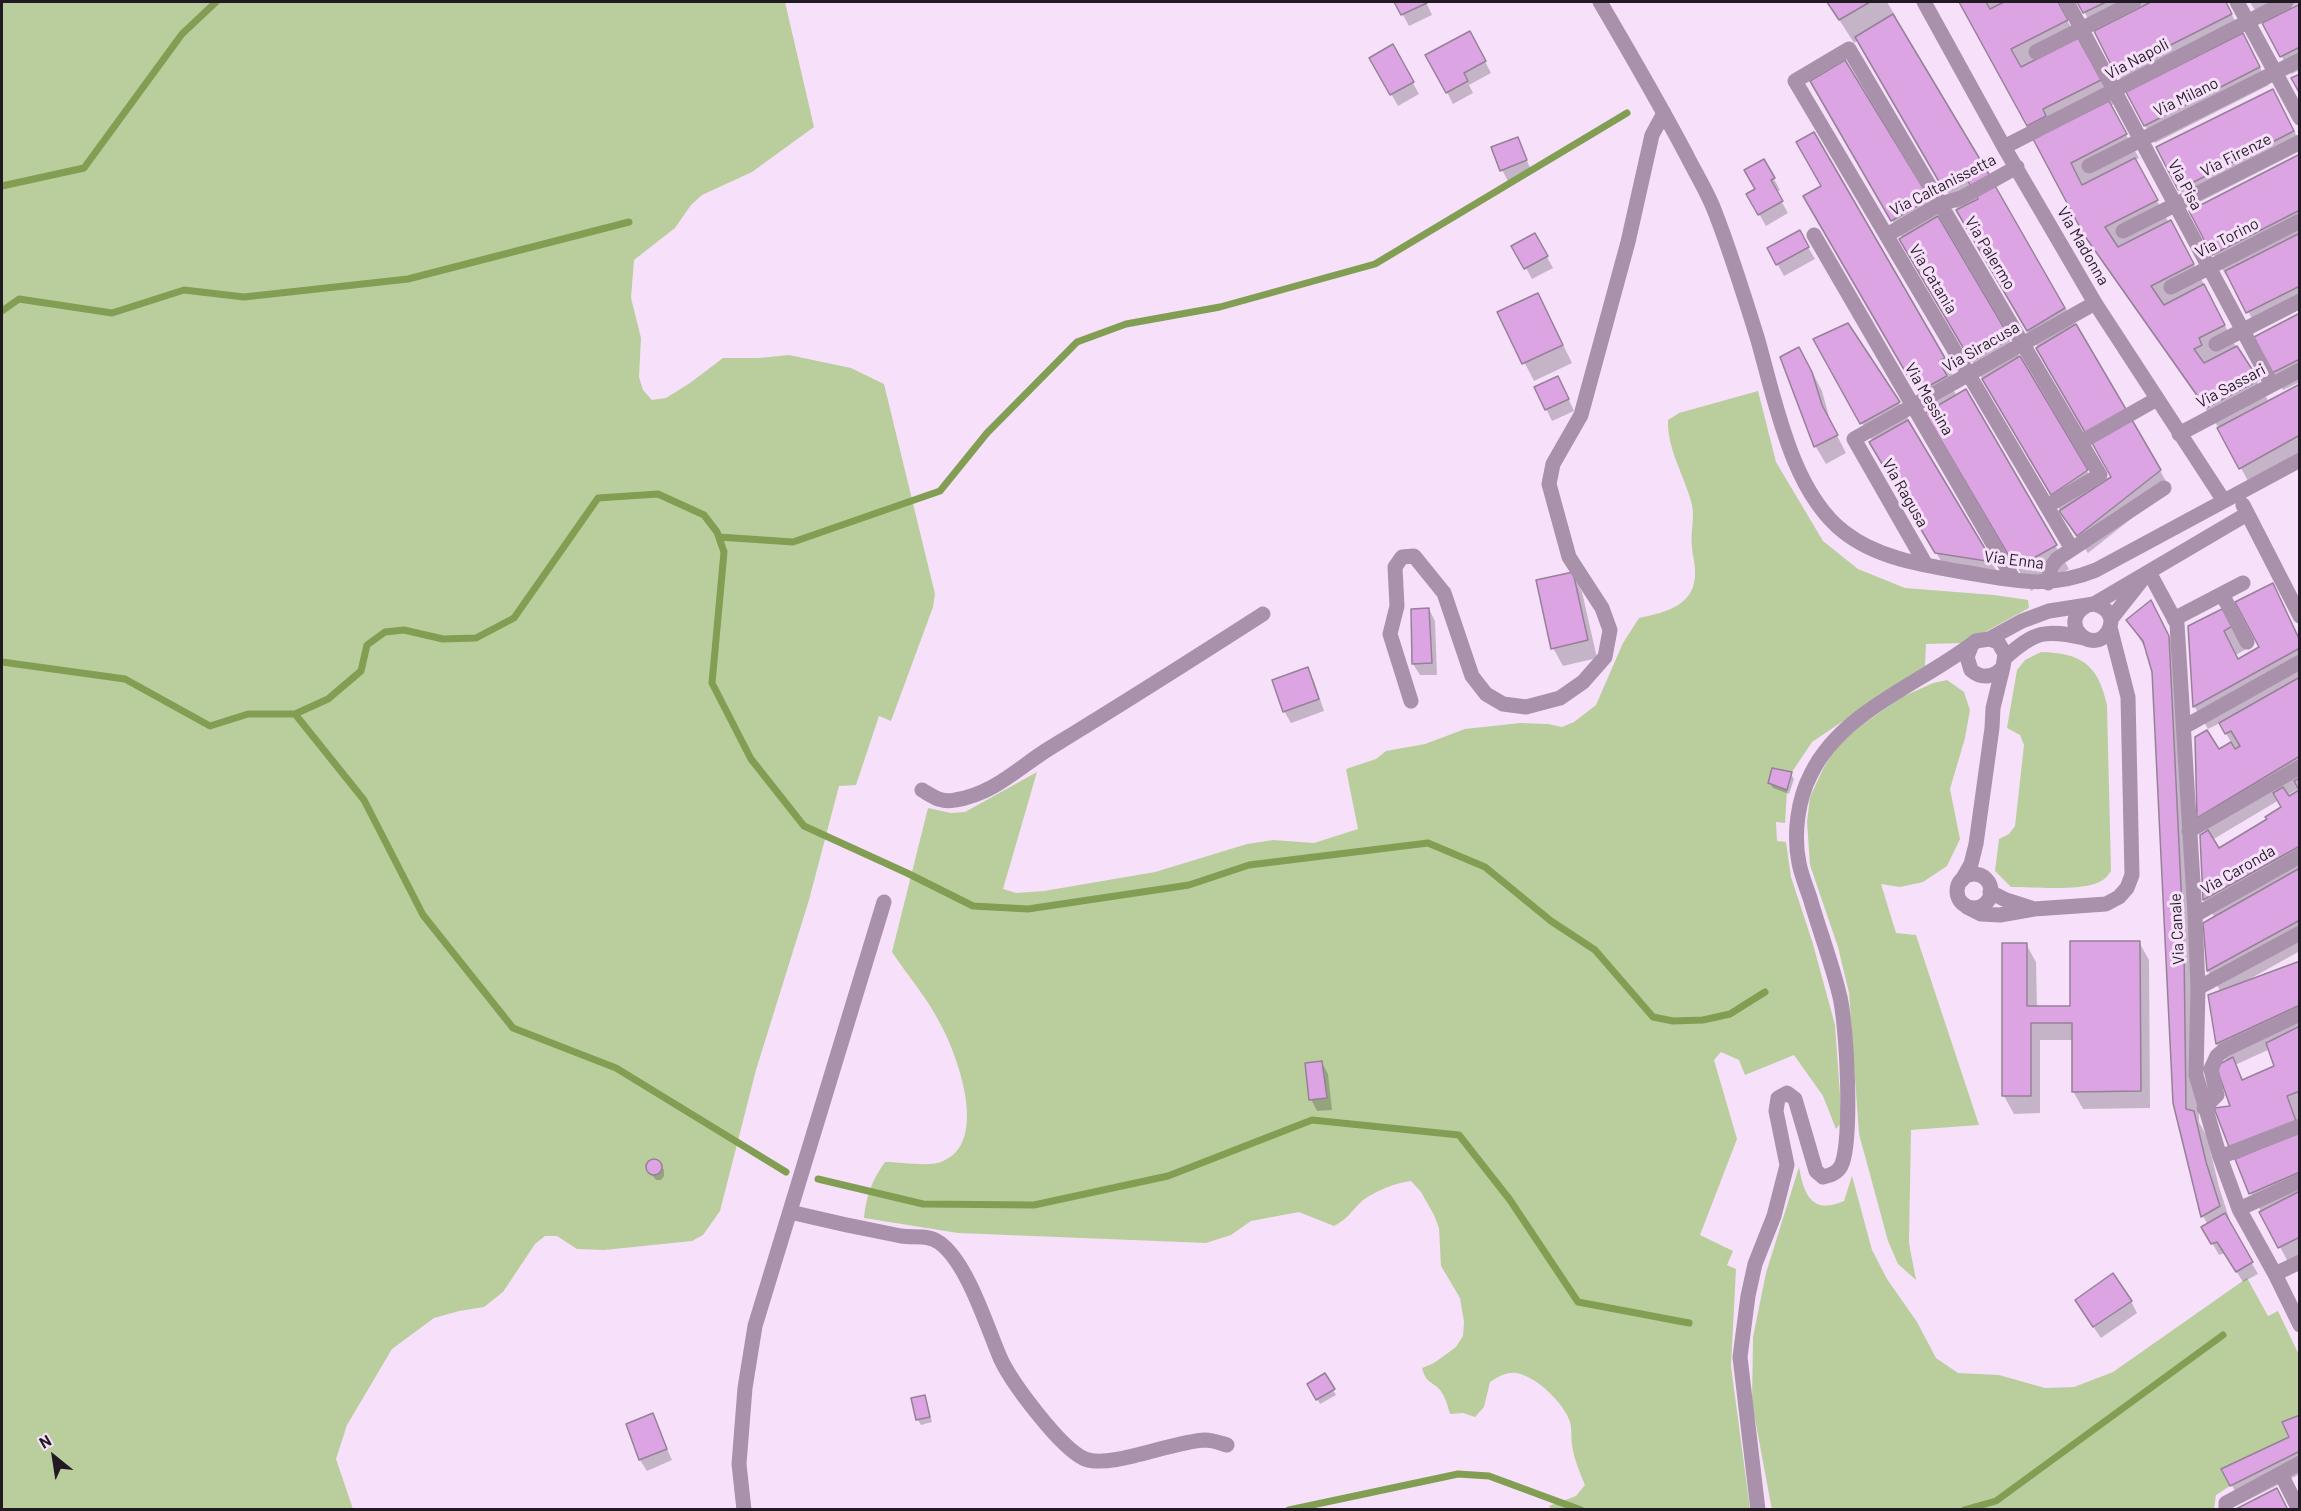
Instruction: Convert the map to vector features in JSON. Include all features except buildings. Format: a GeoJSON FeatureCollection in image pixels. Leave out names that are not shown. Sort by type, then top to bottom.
{"type":"FeatureCollection","features":[{"type":"Feature","properties":{"kind":"street","name":"Via Enna"},"geometry":{"type":"LineString","coordinates":[[1600,2],[1664,113],[1714,209],[1747,303],[1796,469],[1819,509],[1844,533],[1878,552],[1926,565],[2014,580],[2048,583],[2074,579],[2096,570],[2300,460]]}},
{"type":"Feature","properties":{"kind":"street","name":"Via Madonna"},"geometry":{"type":"LineString","coordinates":[[1923,2],[2095,303],[2179,434],[2231,498],[2247,514],[2300,616]]}},
{"type":"Feature","properties":{"kind":"street","name":"Via Pisa"},"geometry":{"type":"LineString","coordinates":[[2067,2],[2272,385]]}},
{"type":"Feature","properties":{"kind":"street"},"geometry":{"type":"LineString","coordinates":[[2036,52],[2134,2]]}},
{"type":"Feature","properties":{"kind":"street"},"geometry":{"type":"LineString","coordinates":[[2237,2],[2300,118]]}},
{"type":"Feature","properties":{"kind":"street","name":"Via Napoli"},"geometry":{"type":"LineString","coordinates":[[2004,147],[2286,2]]}},
{"type":"Feature","properties":{"kind":"street","name":"Via Palermo"},"geometry":{"type":"LineString","coordinates":[[1849,49],[2100,475],[2047,506]]}},
{"type":"Feature","properties":{"kind":"street","name":"Via Catania"},"geometry":{"type":"LineString","coordinates":[[1849,49],[1795,81],[2072,549]]}},
{"type":"Feature","properties":{"kind":"street","name":"Via Milano"},"geometry":{"type":"LineString","coordinates":[[2089,166],[2300,60]]}},
{"type":"Feature","properties":{"kind":"street"},"geometry":{"type":"LineString","coordinates":[[1411,701],[1390,634],[1396,606],[1395,567],[1402,557],[1414,556],[1443,593],[1472,676],[1486,694],[1503,704],[1526,707],[1560,698],[1583,682],[1605,657],[1610,630],[1602,608],[1569,557],[1549,484],[1553,464],[1581,415],[1628,242],[1652,135],[1664,113]]}},
{"type":"Feature","properties":{"kind":"street","name":"Via Firenze"},"geometry":{"type":"LineString","coordinates":[[2123,231],[2300,142]]}},
{"type":"Feature","properties":{"kind":"street","name":"Via Caltanissetta"},"geometry":{"type":"LineString","coordinates":[[1887,235],[1940,204],[1961,198],[2017,167]]}},
{"type":"Feature","properties":{"kind":"street","name":"Via Torino"},"geometry":{"type":"LineString","coordinates":[[2171,287],[2300,221]]}},
{"type":"Feature","properties":{"kind":"street","name":"Via Messina"},"geometry":{"type":"LineString","coordinates":[[1814,235],[2014,580]]}},
{"type":"Feature","properties":{"kind":"street"},"geometry":{"type":"LineString","coordinates":[[2216,344],[2300,301]]}},
{"type":"Feature","properties":{"kind":"street","name":"Via Siracusa"},"geometry":{"type":"LineString","coordinates":[[1854,439],[2095,303]]}},
{"type":"Feature","properties":{"kind":"street","name":"Via Sassari"},"geometry":{"type":"LineString","coordinates":[[2179,434],[2300,370]]}},
{"type":"Feature","properties":{"kind":"street"},"geometry":{"type":"LineString","coordinates":[[2081,442],[2157,399]]}},
{"type":"Feature","properties":{"kind":"street","name":"Via Ragusa"},"geometry":{"type":"LineString","coordinates":[[1854,439],[1926,565]]}},
{"type":"Feature","properties":{"kind":"street"},"geometry":{"type":"LineString","coordinates":[[2048,583],[2051,567],[2057,559],[2164,488]]}},
{"type":"Feature","properties":{"kind":"street"},"geometry":{"type":"LineString","coordinates":[[2123,678],[2076,629],[2077,614],[2247,514]]}},
{"type":"Feature","properties":{"kind":"street"},"geometry":{"type":"LineString","coordinates":[[1928,674],[1943,669],[1992,676],[2030,637],[2044,633],[2060,632],[2088,639],[2103,637],[2128,595],[2149,572]]}},
{"type":"Feature","properties":{"kind":"street","name":"Via Canale"},"geometry":{"type":"LineString","coordinates":[[2149,572],[2176,624],[2195,915],[2198,987],[2196,1075],[2204,1108],[2239,1209],[2275,1274],[2300,1326]]}},
{"type":"Feature","properties":{"kind":"street"},"geometry":{"type":"LineString","coordinates":[[2174,619],[2243,583]]}},
{"type":"Feature","properties":{"kind":"street"},"geometry":{"type":"LineString","coordinates":[[2222,594],[2247,642]]}},
{"type":"Feature","properties":{"kind":"street"},"geometry":{"type":"LineString","coordinates":[[1758,1509],[1740,1357],[1748,1296],[1755,1264],[1774,1216],[1787,1166],[1776,1111],[1778,1098],[1787,1093],[1795,1099],[1816,1171],[1823,1177],[1832,1175],[1841,1166],[1848,1128],[1846,1045],[1840,996],[1798,862],[1797,826],[1801,800],[1810,775],[1821,755],[1834,738],[1866,714],[1980,639],[1989,639],[2001,645],[2004,663],[1992,708],[1992,728],[1976,844],[1971,864],[1957,889],[1959,900],[1967,907],[1982,914],[2000,915],[2034,909],[2106,904],[2119,897],[2127,888],[2132,874],[2128,697],[2105,609],[2090,605],[2049,611],[2022,621],[1989,639]]}},
{"type":"Feature","properties":{"kind":"street"},"geometry":{"type":"LineString","coordinates":[[922,790],[940,801],[955,800],[981,793],[1002,783],[1047,750],[1263,614]]}},
{"type":"Feature","properties":{"kind":"street"},"geometry":{"type":"LineString","coordinates":[[1972,644],[1967,657],[1992,708]]}},
{"type":"Feature","properties":{"kind":"street"},"geometry":{"type":"LineString","coordinates":[[2184,727],[2300,662]]}},
{"type":"Feature","properties":{"kind":"street"},"geometry":{"type":"LineString","coordinates":[[2189,831],[2300,767]]}},
{"type":"Feature","properties":{"kind":"street"},"geometry":{"type":"LineString","coordinates":[[1967,907],[1982,906],[1990,892],[1988,882],[1984,878],[1976,844]]}},
{"type":"Feature","properties":{"kind":"street","name":"Via Caronda"},"geometry":{"type":"LineString","coordinates":[[2195,915],[2300,856]]}},
{"type":"Feature","properties":{"kind":"street"},"geometry":{"type":"LineString","coordinates":[[1962,880],[1970,875],[1984,878]]}},
{"type":"Feature","properties":{"kind":"street"},"geometry":{"type":"LineString","coordinates":[[1990,892],[2034,909]]}},
{"type":"Feature","properties":{"kind":"street"},"geometry":{"type":"LineString","coordinates":[[744,1509],[739,1464],[745,1388],[755,1326],[884,902]]}},
{"type":"Feature","properties":{"kind":"street"},"geometry":{"type":"LineString","coordinates":[[2198,987],[2300,933]]}},
{"type":"Feature","properties":{"kind":"street"},"geometry":{"type":"LineString","coordinates":[[2204,1108],[2217,1095],[2211,1069],[2217,1056],[2224,1050],[2300,1014]]}},
{"type":"Feature","properties":{"kind":"street"},"geometry":{"type":"LineString","coordinates":[[2220,1157],[2300,1125]]}},
{"type":"Feature","properties":{"kind":"street"},"geometry":{"type":"LineString","coordinates":[[2239,1209],[2300,1181]]}},
{"type":"Feature","properties":{"kind":"street"},"geometry":{"type":"LineString","coordinates":[[790,1212],[905,1237],[925,1237],[939,1242],[953,1255],[964,1275],[1000,1358],[1056,1435],[1076,1454],[1088,1460],[1104,1461],[1178,1444],[1208,1440],[1227,1445]]}},
{"type":"Feature","properties":{"kind":"street"},"geometry":{"type":"LineString","coordinates":[[2275,1274],[2300,1262]]}},
{"type":"Feature","properties":{"kind":"street"},"geometry":{"type":"LineString","coordinates":[[2226,1509],[2226,1503],[2300,1463]]}},
{"type":"Feature","properties":{"kind":"street"},"geometry":{"type":"LineString","coordinates":[[2281,1474],[2299,1509]]}},
{"type":"Feature","properties":{"kind":"green space"},"geometry":{"type":"Polygon","coordinates":[[[2,2],[785,2],[814,127],[752,172],[702,195],[691,205],[675,228],[634,260],[631,298],[641,338],[639,377],[643,390],[652,400],[666,398],[723,358],[789,355],[851,368],[884,384],[935,594],[933,607],[891,721],[879,716],[856,785],[839,786],[809,900],[756,1070],[720,1211],[703,1235],[692,1241],[604,1250],[577,1249],[557,1236],[545,1236],[535,1244],[503,1292],[484,1307],[434,1318],[392,1349],[347,1425],[336,1459],[353,1509],[2,1509],[2,2]]]}},
{"type":"Feature","properties":{"kind":"green space"},"geometry":{"type":"Polygon","coordinates":[[[1758,391],[1776,462],[1823,541],[1858,569],[1905,588],[2028,600],[2029,608],[1965,643],[1926,644],[1925,666],[1812,742],[1792,772],[1772,768],[1768,783],[1787,790],[1785,823],[1776,822],[1777,841],[1786,842],[1791,877],[1813,944],[1835,1025],[1842,1122],[1836,1129],[1823,1096],[1794,1055],[1745,1075],[1739,1060],[1721,1052],[1714,1060],[1737,1139],[1700,1235],[1733,1251],[1727,1265],[1736,1269],[1731,1366],[1750,1509],[1551,1509],[1549,1506],[1576,1496],[1585,1485],[1573,1450],[1570,1422],[1556,1399],[1532,1379],[1524,1375],[1509,1373],[1490,1382],[1484,1407],[1475,1417],[1463,1413],[1450,1414],[1442,1393],[1427,1379],[1422,1368],[1434,1363],[1456,1347],[1463,1336],[1464,1322],[1460,1298],[1441,1266],[1439,1228],[1434,1215],[1421,1192],[1411,1181],[1373,1194],[1334,1226],[1299,1212],[1251,1221],[1231,1235],[1206,1243],[958,1233],[864,1218],[870,1188],[885,1162],[922,1164],[941,1162],[956,1152],[964,1138],[967,1119],[966,1099],[948,1039],[930,1006],[892,952],[928,808],[951,813],[965,812],[1037,772],[1003,889],[1016,893],[1044,891],[1155,872],[1247,844],[1273,840],[1314,843],[1358,829],[1346,769],[1376,759],[1386,751],[1425,744],[1465,729],[1520,723],[1562,727],[1574,722],[1596,705],[1623,643],[1639,618],[1660,613],[1678,605],[1686,599],[1694,582],[1692,505],[1670,442],[1668,420],[1679,413],[1758,391]]]}},
{"type":"Feature","properties":{"kind":"green space"},"geometry":{"type":"Polygon","coordinates":[[[2041,652],[2067,655],[2086,664],[2099,680],[2107,705],[2111,871],[2101,881],[2089,885],[2067,888],[2011,887],[1995,871],[1999,839],[2009,834],[2015,826],[2024,745],[2020,735],[2007,728],[2017,670],[2025,660],[2041,652]]]}},
{"type":"Feature","properties":{"kind":"green space"},"geometry":{"type":"Polygon","coordinates":[[[1947,680],[1964,692],[1970,710],[1965,738],[1950,789],[1960,839],[1947,866],[1923,882],[1900,887],[1881,884],[1896,933],[1916,935],[1979,1125],[1911,1130],[1909,1243],[1916,1280],[1898,1264],[1888,1241],[1859,1134],[1849,993],[1838,947],[1810,865],[1807,822],[1810,797],[1836,747],[1863,724],[1902,697],[1933,683],[1947,680]]]}},
{"type":"Feature","properties":{"kind":"green space"},"geometry":{"type":"Polygon","coordinates":[[[1799,1167],[1807,1194],[1811,1200],[1824,1206],[1844,1201],[1852,1176],[1872,1250],[1887,1279],[1917,1322],[1936,1358],[1958,1373],[1999,1375],[2045,1388],[2074,1387],[2113,1372],[2247,1278],[2268,1316],[2278,1311],[2299,1355],[2299,1415],[2282,1423],[2289,1437],[2221,1470],[2230,1486],[2216,1495],[2214,1509],[1772,1510],[1752,1403],[1753,1337],[1766,1273],[1799,1167]]]}},
{"type":"Feature","properties":{"kind":"waterway"},"geometry":{"type":"LineString","coordinates":[[2,186],[84,168],[182,34],[216,2]]}},
{"type":"Feature","properties":{"kind":"waterway"},"geometry":{"type":"LineString","coordinates":[[719,537],[793,542],[940,491],[987,433],[1077,342],[1126,324],[1220,307],[1375,264],[1627,113]]}},
{"type":"Feature","properties":{"kind":"waterway"},"geometry":{"type":"LineString","coordinates":[[2,311],[19,299],[112,313],[184,290],[244,297],[408,279],[629,222]]}},
{"type":"Feature","properties":{"kind":"waterway"},"geometry":{"type":"LineString","coordinates":[[2,662],[125,679],[210,726],[248,714],[295,714],[328,699],[361,671],[367,645],[385,632],[404,630],[443,639],[476,638],[514,618],[598,498],[658,494],[704,515],[717,532],[724,552],[712,683],[751,759],[804,826],[973,906],[1028,909],[1189,885],[1249,865],[1428,843],[1485,867],[1551,921],[1595,950],[1653,1017],[1673,1021],[1703,1020],[1730,1014],[1765,992]]}},
{"type":"Feature","properties":{"kind":"waterway"},"geometry":{"type":"LineString","coordinates":[[295,714],[364,800],[423,915],[513,1028],[616,1068],[786,1172]]}},
{"type":"Feature","properties":{"kind":"waterway"},"geometry":{"type":"LineString","coordinates":[[818,1179],[923,1204],[1034,1205],[1168,1176],[1312,1120],[1459,1135],[1510,1200],[1578,1302],[1689,1323]]}},
{"type":"Feature","properties":{"kind":"waterway"},"geometry":{"type":"LineString","coordinates":[[1964,1510],[1996,1501],[2223,1335]]}},
{"type":"Feature","properties":{"kind":"waterway"},"geometry":{"type":"LineString","coordinates":[[1289,1510],[1458,1474],[1489,1476],[1581,1510]]}}]}
